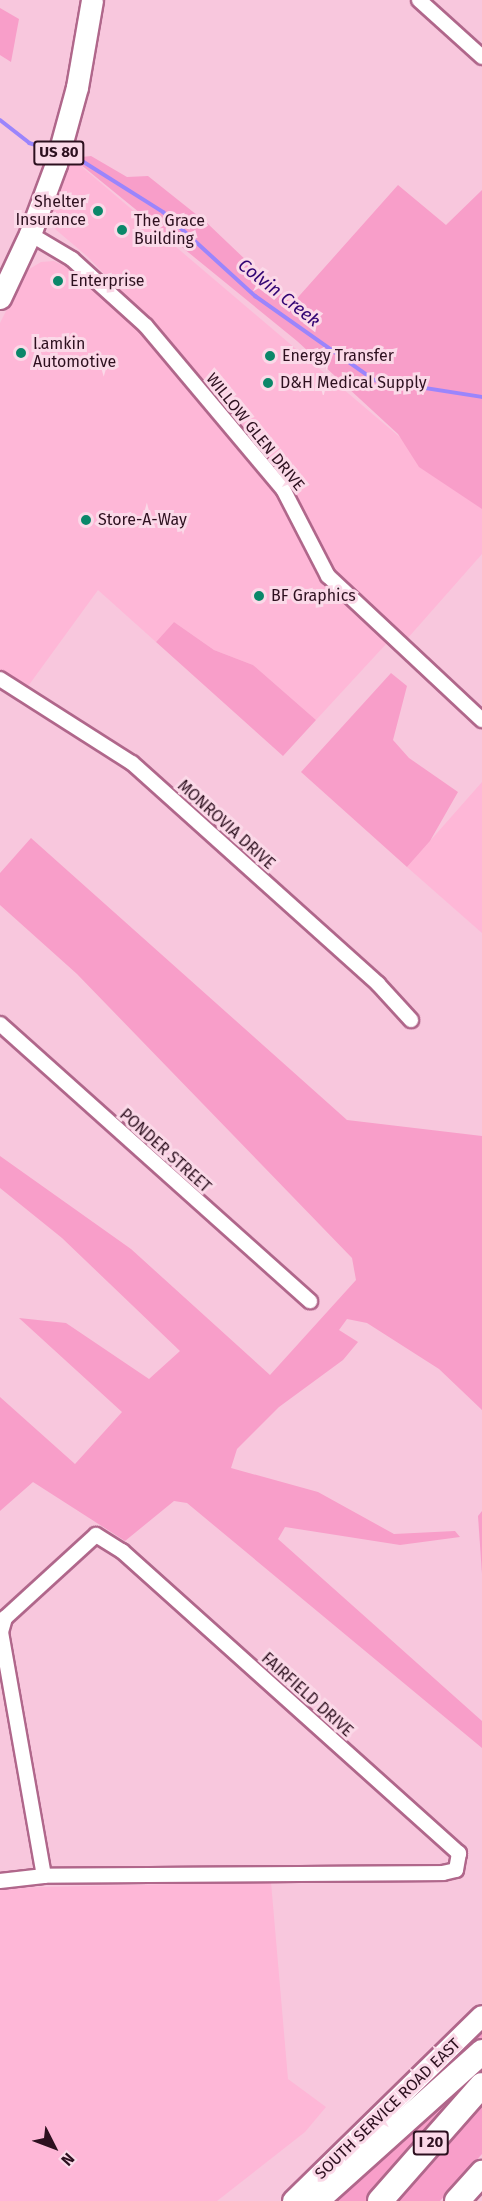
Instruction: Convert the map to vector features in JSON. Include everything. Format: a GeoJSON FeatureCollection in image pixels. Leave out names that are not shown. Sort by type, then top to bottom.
{"type":"FeatureCollection","features":[{"type":"Feature","properties":{"kind":"highway"},"geometry":{"type":"LineString","coordinates":[[316,2201],[482,2052]]}},
{"type":"Feature","properties":{"kind":"highway","name":"I 20"},"geometry":{"type":"LineString","coordinates":[[380,2201],[482,2085]]}},
{"type":"Feature","properties":{"kind":"highway"},"geometry":{"type":"LineString","coordinates":[[457,2201],[482,2173]]}},
{"type":"Feature","properties":{"kind":"main road","name":"US 80"},"geometry":{"type":"LineString","coordinates":[[0,298],[30,234],[69,117],[92,0]]}},
{"type":"Feature","properties":{"kind":"main road","name":"SOUTH SERVICE ROAD EAST"},"geometry":{"type":"LineString","coordinates":[[293,2201],[482,2016]]}},
{"type":"Feature","properties":{"kind":"street"},"geometry":{"type":"LineString","coordinates":[[419,0],[482,57]]}},
{"type":"Feature","properties":{"kind":"street","name":"WILLOW GLEN DRIVE"},"geometry":{"type":"LineString","coordinates":[[30,234],[72,259],[146,327],[283,489],[328,576],[482,720]]}},
{"type":"Feature","properties":{"kind":"street","name":"MONROVIA DRIVE"},"geometry":{"type":"LineString","coordinates":[[0,679],[132,763],[378,984],[411,1020]]}},
{"type":"Feature","properties":{"kind":"street","name":"PONDER STREET"},"geometry":{"type":"LineString","coordinates":[[0,1024],[310,1301]]}},
{"type":"Feature","properties":{"kind":"street","name":"FAIRFIELD DRIVE"},"geometry":{"type":"LineString","coordinates":[[0,1881],[44,1876],[443,1874],[456,1870],[459,1853],[122,1551],[96,1535],[4,1618],[1,1632],[44,1876]]}},
{"type":"Feature","properties":{"kind":"shaded area"},"geometry":{"type":"Polygon","coordinates":[[[0,8],[19,19],[11,62],[0,55],[0,8]]]}},
{"type":"Feature","properties":{"kind":"shaded area"},"geometry":{"type":"Polygon","coordinates":[[[69,156],[482,507],[482,554],[407,639],[335,572],[286,482],[178,351],[88,257],[55,229],[51,213],[69,156]]]}},
{"type":"Feature","properties":{"kind":"shaded area"},"geometry":{"type":"Polygon","coordinates":[[[91,156],[127,177],[148,176],[207,223],[292,304],[398,185],[446,225],[482,190],[482,509],[419,467],[398,434],[297,341],[80,164],[82,157],[91,156]]]}},
{"type":"Feature","properties":{"kind":"shaded area"},"geometry":{"type":"Polygon","coordinates":[[[54,261],[71,269],[147,339],[277,494],[319,577],[387,643],[316,720],[253,665],[214,650],[174,622],[156,642],[98,590],[26,689],[0,672],[0,323],[26,271],[41,262],[54,261]]]}},
{"type":"Feature","properties":{"kind":"shaded area"},"geometry":{"type":"Polygon","coordinates":[[[174,622],[214,650],[253,665],[316,720],[283,756],[156,642],[174,622]]]}},
{"type":"Feature","properties":{"kind":"shaded area"},"geometry":{"type":"Polygon","coordinates":[[[391,673],[407,686],[393,740],[409,758],[458,792],[430,841],[407,867],[301,772],[391,673]]]}},
{"type":"Feature","properties":{"kind":"shaded area"},"geometry":{"type":"Polygon","coordinates":[[[482,782],[482,933],[407,867],[482,782]]]}},
{"type":"Feature","properties":{"kind":"shaded area"},"geometry":{"type":"Polygon","coordinates":[[[31,838],[347,1120],[482,1136],[482,1410],[439,1369],[367,1323],[347,1319],[339,1330],[358,1342],[343,1360],[279,1407],[237,1449],[231,1468],[318,1492],[394,1534],[455,1531],[460,1537],[400,1545],[285,1527],[278,1539],[482,1721],[482,1748],[187,1503],[174,1501],[125,1541],[33,1482],[0,1511],[0,1397],[75,1464],[122,1412],[19,1318],[66,1323],[149,1379],[180,1351],[62,1238],[0,1188],[0,1156],[131,1249],[270,1375],[356,1280],[352,1258],[77,974],[0,905],[0,873],[31,838]]]}},
{"type":"Feature","properties":{"kind":"shaded area"},"geometry":{"type":"Polygon","coordinates":[[[482,1511],[482,1574],[478,1516],[482,1511]]]}},
{"type":"Feature","properties":{"kind":"shaded area"},"geometry":{"type":"Polygon","coordinates":[[[271,1882],[288,2079],[326,2107],[305,2132],[217,2201],[0,2201],[0,1888],[271,1882]]]}},
{"type":"Feature","properties":{"kind":"shaded area"},"geometry":{"type":"Polygon","coordinates":[[[482,2031],[482,2042],[392,2119],[482,2031]]]}},
{"type":"Feature","properties":{"kind":"shaded area"},"geometry":{"type":"Polygon","coordinates":[[[464,2081],[465,2085],[366,2201],[327,2201],[464,2081]]]}},
{"type":"Feature","properties":{"kind":"shaded area"},"geometry":{"type":"Polygon","coordinates":[[[482,2105],[482,2154],[440,2201],[396,2201],[482,2105]]]}},
{"type":"Feature","properties":{"kind":"waterway","name":"Colvin Creek"},"geometry":{"type":"LineString","coordinates":[[0,120],[29,143],[39,146]]}},
{"type":"Feature","properties":{"kind":"waterway","name":"Colvin Creek"},"geometry":{"type":"LineString","coordinates":[[82,161],[163,212],[255,296],[374,380],[482,397]]}},
{"type":"Feature","properties":{"kind":"place","name":"Shelter Insurance"},"geometry":{"type":"Point","coordinates":[98,211]}},
{"type":"Feature","properties":{"kind":"place","name":"The Grace Building"},"geometry":{"type":"Point","coordinates":[122,230]}},
{"type":"Feature","properties":{"kind":"place","name":"Enterprise"},"geometry":{"type":"Point","coordinates":[58,281]}},
{"type":"Feature","properties":{"kind":"place","name":"Lamkin Automotive"},"geometry":{"type":"Point","coordinates":[21,353]}},
{"type":"Feature","properties":{"kind":"place","name":"Energy Transfer"},"geometry":{"type":"Point","coordinates":[270,356]}},
{"type":"Feature","properties":{"kind":"place","name":"D&H Medical Supply"},"geometry":{"type":"Point","coordinates":[268,383]}},
{"type":"Feature","properties":{"kind":"place","name":"Store-A-Way"},"geometry":{"type":"Point","coordinates":[86,520]}},
{"type":"Feature","properties":{"kind":"place","name":"BF Graphics"},"geometry":{"type":"Point","coordinates":[259,596]}}]}
